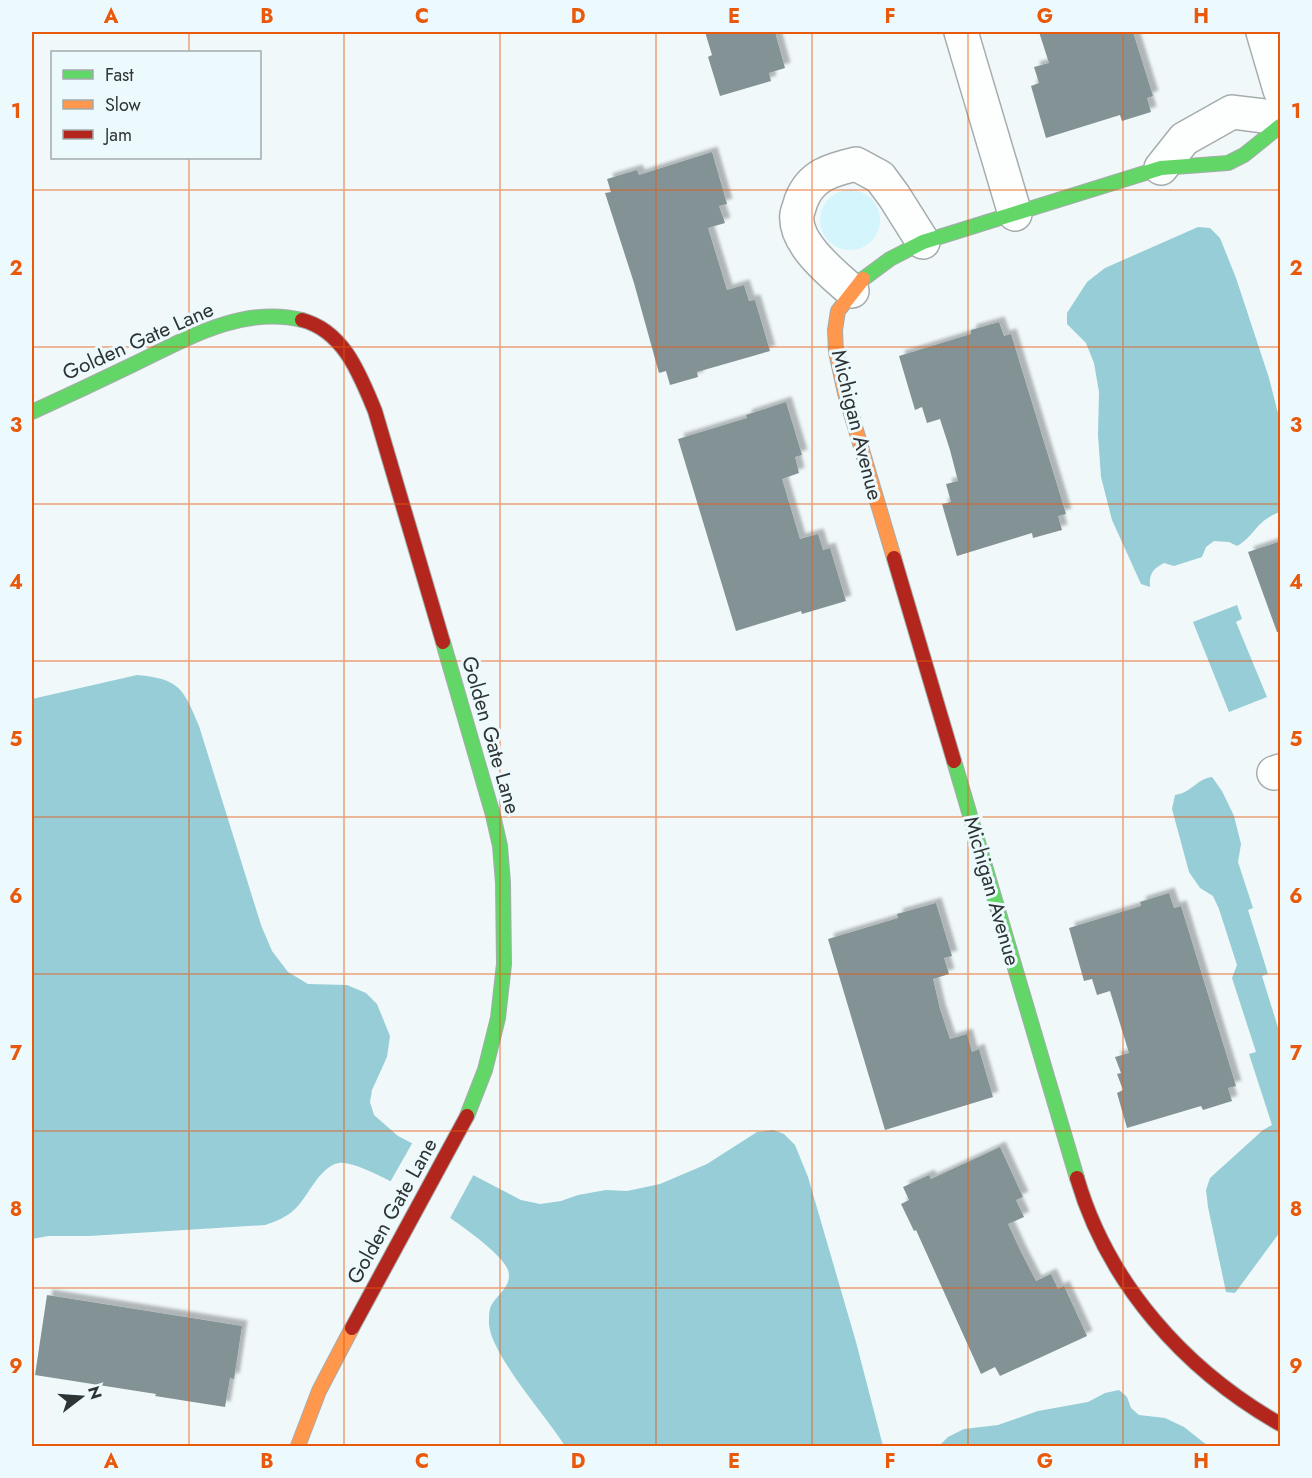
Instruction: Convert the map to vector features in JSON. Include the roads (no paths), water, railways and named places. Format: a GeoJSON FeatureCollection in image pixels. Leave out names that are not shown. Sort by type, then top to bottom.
{"type":"FeatureCollection","features":[{"type":"Feature","properties":{"kind":"street"},"geometry":{"type":"LineString","coordinates":[[961,32],[1015,214]]}},
{"type":"Feature","properties":{"kind":"street"},"geometry":{"type":"LineString","coordinates":[[1263,32],[1281,90]]}},
{"type":"Feature","properties":{"kind":"street"},"geometry":{"type":"LineString","coordinates":[[1161,168],[1184,139],[1232,112],[1281,118]]}},
{"type":"Feature","properties":{"kind":"street","name":"Michigan Avenue"},"geometry":{"type":"LineString","coordinates":[[1281,126],[1244,155],[1228,162],[1161,168],[923,242],[890,258],[867,274],[838,311],[835,336],[837,359],[845,393],[1079,1185],[1097,1232],[1118,1271],[1143,1309],[1168,1338],[1242,1402],[1281,1424]]}},
{"type":"Feature","properties":{"kind":"street"},"geometry":{"type":"LineString","coordinates":[[852,291],[817,259],[801,235],[796,215],[804,193],[816,177],[856,164],[880,177],[923,242]]}},
{"type":"Feature","properties":{"kind":"street","name":"Golden Gate Lane"},"geometry":{"type":"LineString","coordinates":[[32,412],[200,334],[233,322],[262,317],[287,317],[310,322],[330,335],[352,361],[375,411],[499,838],[504,879],[506,951],[501,1007],[491,1052],[475,1100],[465,1121],[319,1391],[298,1446]]}}]}
